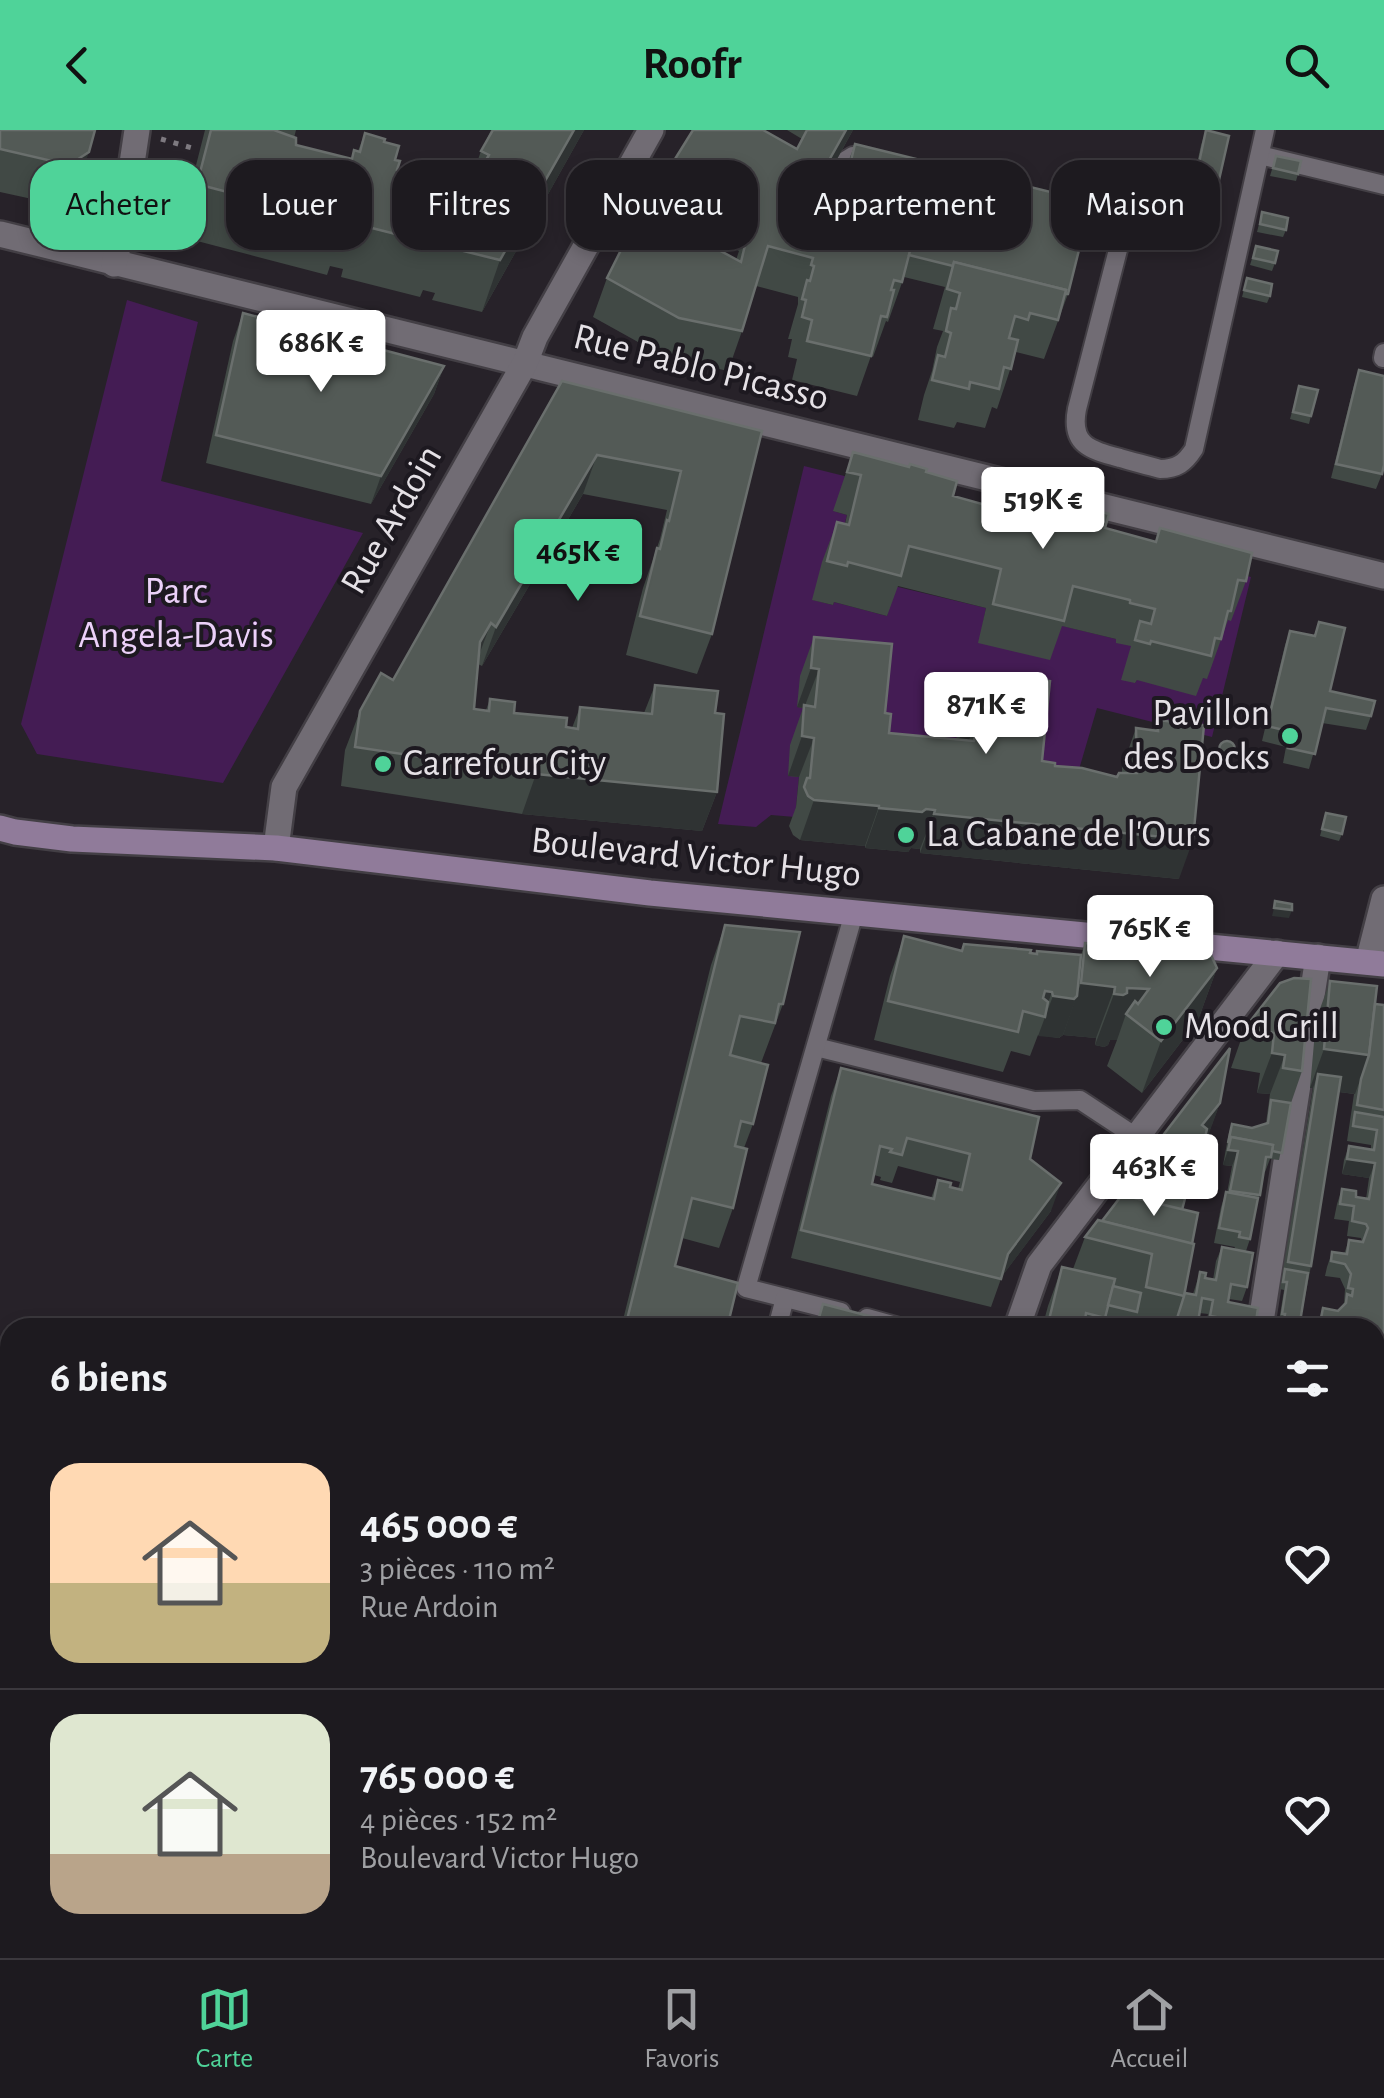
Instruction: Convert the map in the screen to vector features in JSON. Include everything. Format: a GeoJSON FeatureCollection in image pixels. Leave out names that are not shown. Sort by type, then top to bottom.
{"type":"FeatureCollection","features":[{"type":"Feature","properties":{"kind":"main road","name":"Boulevard Victor Hugo"},"geometry":{"type":"LineString","coordinates":[[0,828],[72,839],[276,848],[650,893],[1376,963]]}},
{"type":"Feature","properties":{"kind":"street"},"geometry":{"type":"LineString","coordinates":[[114,264],[137,130]]}},
{"type":"Feature","properties":{"kind":"street","name":"Rue Ardoin"},"geometry":{"type":"LineString","coordinates":[[276,848],[284,788],[651,130]]}},
{"type":"Feature","properties":{"kind":"street","name":"Rue Pablo Picasso"},"geometry":{"type":"LineString","coordinates":[[0,234],[1384,576]]}},
{"type":"Feature","properties":{"kind":"street"},"geometry":{"type":"LineString","coordinates":[[1376,963],[1384,900]]}},
{"type":"Feature","properties":{"kind":"street"},"geometry":{"type":"LineString","coordinates":[[1020,1318],[1039,1265],[1277,953]]}},
{"type":"Feature","properties":{"kind":"street"},"geometry":{"type":"LineString","coordinates":[[1262,1318],[1318,958]]}},
{"type":"Feature","properties":{"kind":"lane"},"geometry":{"type":"LineString","coordinates":[[1118,250],[1074,423],[1084,446],[1171,469],[1194,449],[1266,130]]}},
{"type":"Feature","properties":{"kind":"lane"},"geometry":{"type":"LineString","coordinates":[[1260,155],[1384,185]]}},
{"type":"Feature","properties":{"kind":"lane"},"geometry":{"type":"LineString","coordinates":[[854,912],[746,1288],[864,1318]]}},
{"type":"Feature","properties":{"kind":"lane"},"geometry":{"type":"LineString","coordinates":[[816,1047],[1034,1101],[1080,1100],[1136,1137]]}},
{"type":"Feature","properties":{"kind":"lane"},"geometry":{"type":"LineString","coordinates":[[780,1318],[785,1298]]}},
{"type":"Feature","properties":{"kind":"green space","name":"Parc Angela-Davis"},"geometry":{"type":"Polygon","coordinates":[[[127,300],[198,322],[161,481],[363,533],[223,783],[37,754],[21,724],[127,300]]]}},
{"type":"Feature","properties":{"kind":"green space"},"geometry":{"type":"Polygon","coordinates":[[[804,466],[1251,577],[1212,737],[1097,708],[1068,807],[955,752],[875,773],[877,684],[797,707],[804,708],[788,775],[799,777],[795,817],[771,815],[756,827],[718,824],[804,466]],[[833,511],[847,515],[834,565],[813,600],[887,616],[894,586],[986,608],[979,643],[1059,625],[1116,639],[1141,649],[1135,683],[1207,678],[1223,619],[1238,593],[833,511]]]}},
{"type":"Feature","properties":{"kind":"building"},"geometry":{"type":"Polygon","coordinates":[[[0,130],[95,130],[89,152],[77,160],[47,160],[0,149],[0,130]]]}},
{"type":"Feature","properties":{"kind":"building"},"geometry":{"type":"Polygon","coordinates":[[[211,130],[274,130],[296,138],[296,145],[352,159],[354,150],[360,152],[365,133],[385,139],[384,142],[399,146],[392,160],[392,233],[372,228],[372,160],[226,160],[226,192],[206,186],[203,160],[211,130]]]}},
{"type":"Feature","properties":{"kind":"building"},"geometry":{"type":"Polygon","coordinates":[[[493,130],[574,130],[546,179],[546,160],[486,160],[489,155],[481,151],[493,130]]]}},
{"type":"Feature","properties":{"kind":"building"},"geometry":{"type":"Polygon","coordinates":[[[693,130],[763,130],[797,149],[807,130],[846,130],[829,160],[778,160],[778,249],[768,246],[742,331],[679,318],[607,278],[621,250],[719,250],[741,262],[744,250],[758,250],[758,160],[674,160],[693,130]]]}},
{"type":"Feature","properties":{"kind":"building"},"geometry":{"type":"Polygon","coordinates":[[[1206,130],[1229,136],[1220,176],[1220,160],[1200,160],[1206,130]]]}},
{"type":"Feature","properties":{"kind":"building"},"geometry":{"type":"Polygon","coordinates":[[[855,144],[920,160],[851,160],[855,144]]]}},
{"type":"Feature","properties":{"kind":"building"},"geometry":{"type":"Polygon","coordinates":[[[1276,156],[1301,161],[1298,174],[1273,168],[1276,156]]]}},
{"type":"Feature","properties":{"kind":"building"},"geometry":{"type":"Polygon","coordinates":[[[1031,187],[1051,192],[1051,250],[1079,250],[1068,294],[1066,290],[954,262],[953,266],[909,255],[906,250],[1031,250],[1031,187]]]}},
{"type":"Feature","properties":{"kind":"building"},"geometry":{"type":"Polygon","coordinates":[[[1262,212],[1288,218],[1286,230],[1260,224],[1262,212]]]}},
{"type":"Feature","properties":{"kind":"building"},"geometry":{"type":"Polygon","coordinates":[[[1256,246],[1278,251],[1275,263],[1253,258],[1256,246]]]}},
{"type":"Feature","properties":{"kind":"building"},"geometry":{"type":"Polygon","coordinates":[[[459,250],[506,250],[500,260],[459,250]]]}},
{"type":"Feature","properties":{"kind":"building"},"geometry":{"type":"Polygon","coordinates":[[[783,250],[910,251],[902,282],[894,280],[887,317],[881,316],[871,356],[807,341],[812,320],[802,317],[806,300],[802,299],[807,280],[810,281],[813,258],[783,250]]]}},
{"type":"Feature","properties":{"kind":"building"},"geometry":{"type":"Polygon","coordinates":[[[954,262],[1066,290],[1058,320],[1030,313],[1028,320],[1015,316],[1009,338],[1018,340],[1011,369],[1004,367],[999,389],[970,382],[969,389],[932,380],[938,355],[945,357],[951,333],[946,331],[951,308],[956,309],[960,293],[947,289],[954,262]]]}},
{"type":"Feature","properties":{"kind":"building"},"geometry":{"type":"Polygon","coordinates":[[[1247,278],[1272,284],[1270,296],[1244,290],[1247,278]]]}},
{"type":"Feature","properties":{"kind":"building"},"geometry":{"type":"Polygon","coordinates":[[[243,313],[444,366],[381,476],[216,435],[243,313]]]}},
{"type":"Feature","properties":{"kind":"building"},"geometry":{"type":"Polygon","coordinates":[[[1359,370],[1384,376],[1382,474],[1336,464],[1359,370]]]}},
{"type":"Feature","properties":{"kind":"building"},"geometry":{"type":"Polygon","coordinates":[[[562,381],[762,431],[712,634],[640,616],[681,471],[597,455],[496,627],[491,623],[480,642],[474,709],[489,711],[490,699],[515,702],[514,713],[567,718],[566,727],[578,729],[580,707],[652,714],[655,685],[718,691],[715,713],[724,714],[717,792],[536,774],[355,747],[360,711],[381,673],[393,680],[562,381]]]}},
{"type":"Feature","properties":{"kind":"building"},"geometry":{"type":"Polygon","coordinates":[[[1299,386],[1318,390],[1311,416],[1293,412],[1299,386]]]}},
{"type":"Feature","properties":{"kind":"building"},"geometry":{"type":"Polygon","coordinates":[[[853,452],[927,469],[926,472],[957,481],[953,496],[1007,511],[1013,488],[1109,514],[1105,528],[1156,542],[1160,528],[1252,553],[1246,581],[1238,580],[1231,611],[1221,639],[1215,638],[1211,656],[1135,640],[1140,621],[1151,624],[1155,609],[1130,600],[1073,586],[1064,621],[993,604],[1001,569],[909,546],[901,576],[848,562],[847,566],[827,561],[837,522],[849,525],[861,475],[847,472],[853,452]]]}},
{"type":"Feature","properties":{"kind":"building"},"geometry":{"type":"Polygon","coordinates":[[[1319,622],[1345,628],[1330,691],[1375,701],[1371,716],[1326,708],[1315,754],[1288,748],[1292,732],[1267,726],[1290,631],[1315,636],[1319,622]]]}},
{"type":"Feature","properties":{"kind":"building"},"geometry":{"type":"Polygon","coordinates":[[[814,637],[892,644],[885,713],[891,714],[889,733],[974,741],[978,715],[969,713],[973,685],[1000,688],[1002,675],[1050,681],[1042,761],[1055,766],[1117,777],[1119,773],[1137,773],[1136,728],[1158,731],[1157,720],[1204,725],[1193,840],[814,800],[804,787],[810,778],[814,738],[802,736],[804,705],[815,707],[819,669],[811,668],[814,637]]]}},
{"type":"Feature","properties":{"kind":"building"},"geometry":{"type":"Polygon","coordinates":[[[1227,741],[1235,749],[1227,757],[1219,749],[1227,741]]]}},
{"type":"Feature","properties":{"kind":"building"},"geometry":{"type":"Polygon","coordinates":[[[1326,813],[1346,817],[1342,834],[1322,829],[1326,813]]]}},
{"type":"Feature","properties":{"kind":"building"},"geometry":{"type":"Polygon","coordinates":[[[1275,901],[1292,904],[1292,910],[1274,908],[1275,901]]]}},
{"type":"Feature","properties":{"kind":"building"},"geometry":{"type":"Polygon","coordinates":[[[725,925],[800,932],[775,1023],[740,1016],[730,1055],[768,1065],[753,1124],[741,1121],[735,1146],[747,1149],[733,1208],[692,1198],[675,1266],[738,1283],[729,1318],[627,1318],[725,925]]]}},
{"type":"Feature","properties":{"kind":"building"},"geometry":{"type":"Polygon","coordinates":[[[904,936],[962,951],[964,944],[1031,950],[1030,953],[1037,954],[1081,955],[1077,996],[1053,996],[1045,991],[1045,1017],[1023,1011],[1018,1032],[888,1001],[904,936]]]}},
{"type":"Feature","properties":{"kind":"building"},"geometry":{"type":"Polygon","coordinates":[[[1085,943],[1211,955],[1217,968],[1161,1041],[1126,1014],[1149,989],[1127,988],[1123,995],[1114,994],[1115,987],[1081,983],[1085,943]]]}},
{"type":"Feature","properties":{"kind":"building"},"geometry":{"type":"Polygon","coordinates":[[[1294,978],[1311,979],[1302,1071],[1283,1068],[1285,1055],[1272,1053],[1274,1033],[1245,1028],[1280,983],[1294,978]]]}},
{"type":"Feature","properties":{"kind":"building"},"geometry":{"type":"Polygon","coordinates":[[[1330,981],[1377,986],[1369,1055],[1324,1049],[1330,981]]]}},
{"type":"Feature","properties":{"kind":"building"},"geometry":{"type":"Polygon","coordinates":[[[1375,1004],[1384,1005],[1384,1110],[1357,1105],[1369,1055],[1375,1004]]]}},
{"type":"Feature","properties":{"kind":"building"},"geometry":{"type":"Polygon","coordinates":[[[1230,1048],[1220,1103],[1202,1125],[1207,1129],[1203,1146],[1191,1161],[1151,1151],[1230,1048]]]}},
{"type":"Feature","properties":{"kind":"building"},"geometry":{"type":"Polygon","coordinates":[[[841,1068],[1039,1117],[1030,1159],[1061,1183],[1008,1254],[1001,1279],[801,1230],[841,1068]],[[907,1138],[902,1155],[880,1146],[872,1184],[934,1199],[938,1180],[962,1190],[970,1154],[907,1138]]]}},
{"type":"Feature","properties":{"kind":"building"},"geometry":{"type":"Polygon","coordinates":[[[1318,1074],[1341,1077],[1311,1266],[1288,1262],[1318,1074]]]}},
{"type":"Feature","properties":{"kind":"building"},"geometry":{"type":"Polygon","coordinates":[[[1271,1100],[1291,1103],[1282,1153],[1272,1151],[1273,1145],[1231,1137],[1228,1143],[1232,1124],[1252,1128],[1268,1123],[1271,1100]]]}},
{"type":"Feature","properties":{"kind":"building"},"geometry":{"type":"Polygon","coordinates":[[[1355,1112],[1384,1117],[1384,1318],[1321,1318],[1323,1308],[1338,1311],[1346,1303],[1347,1294],[1352,1296],[1353,1289],[1348,1288],[1351,1274],[1345,1264],[1331,1261],[1332,1252],[1347,1254],[1349,1240],[1363,1242],[1368,1228],[1352,1221],[1354,1206],[1340,1204],[1342,1189],[1369,1199],[1375,1163],[1347,1159],[1349,1146],[1374,1150],[1377,1130],[1353,1126],[1355,1112]]]}},
{"type":"Feature","properties":{"kind":"building"},"geometry":{"type":"Polygon","coordinates":[[[1231,1137],[1273,1145],[1271,1157],[1266,1157],[1260,1195],[1230,1191],[1238,1151],[1228,1150],[1231,1137]]]}},
{"type":"Feature","properties":{"kind":"building"},"geometry":{"type":"Polygon","coordinates":[[[1153,1178],[1188,1187],[1182,1210],[1147,1201],[1153,1178]]]}},
{"type":"Feature","properties":{"kind":"building"},"geometry":{"type":"Polygon","coordinates":[[[1226,1192],[1258,1198],[1250,1239],[1239,1237],[1240,1232],[1219,1228],[1226,1192]]]}},
{"type":"Feature","properties":{"kind":"building"},"geometry":{"type":"Polygon","coordinates":[[[1122,1195],[1198,1213],[1192,1244],[1102,1221],[1122,1195]]]}},
{"type":"Feature","properties":{"kind":"building"},"geometry":{"type":"Polygon","coordinates":[[[1098,1220],[1194,1244],[1184,1296],[1146,1287],[1152,1254],[1085,1237],[1098,1220]]]}},
{"type":"Feature","properties":{"kind":"building"},"geometry":{"type":"Polygon","coordinates":[[[1222,1247],[1253,1253],[1247,1287],[1231,1284],[1228,1302],[1258,1308],[1256,1318],[1210,1316],[1213,1300],[1202,1298],[1199,1318],[1177,1318],[1185,1293],[1196,1295],[1200,1272],[1206,1273],[1205,1278],[1216,1280],[1222,1247]]]}},
{"type":"Feature","properties":{"kind":"building"},"geometry":{"type":"Polygon","coordinates":[[[1062,1267],[1115,1279],[1105,1318],[1086,1313],[1085,1318],[1049,1318],[1062,1267]]]}},
{"type":"Feature","properties":{"kind":"building"},"geometry":{"type":"Polygon","coordinates":[[[1285,1269],[1308,1273],[1301,1318],[1284,1318],[1282,1314],[1287,1282],[1283,1282],[1285,1269]]]}},
{"type":"Feature","properties":{"kind":"building"},"geometry":{"type":"Polygon","coordinates":[[[1113,1286],[1141,1293],[1137,1312],[1108,1305],[1113,1286]]]}},
{"type":"Feature","properties":{"kind":"building"},"geometry":{"type":"Polygon","coordinates":[[[823,1304],[877,1318],[819,1318],[823,1304]]]}},
{"type":"Feature","properties":{"kind":"place","name":"Pavillon des Docks"},"geometry":{"type":"Point","coordinates":[1290,736]}},
{"type":"Feature","properties":{"kind":"place","name":"Carrefour City"},"geometry":{"type":"Point","coordinates":[383,764]}},
{"type":"Feature","properties":{"kind":"place","name":"La Cabane de l'Ours"},"geometry":{"type":"Point","coordinates":[906,835]}},
{"type":"Feature","properties":{"kind":"place","name":"Mood Grill"},"geometry":{"type":"Point","coordinates":[1164,1027]}}]}
